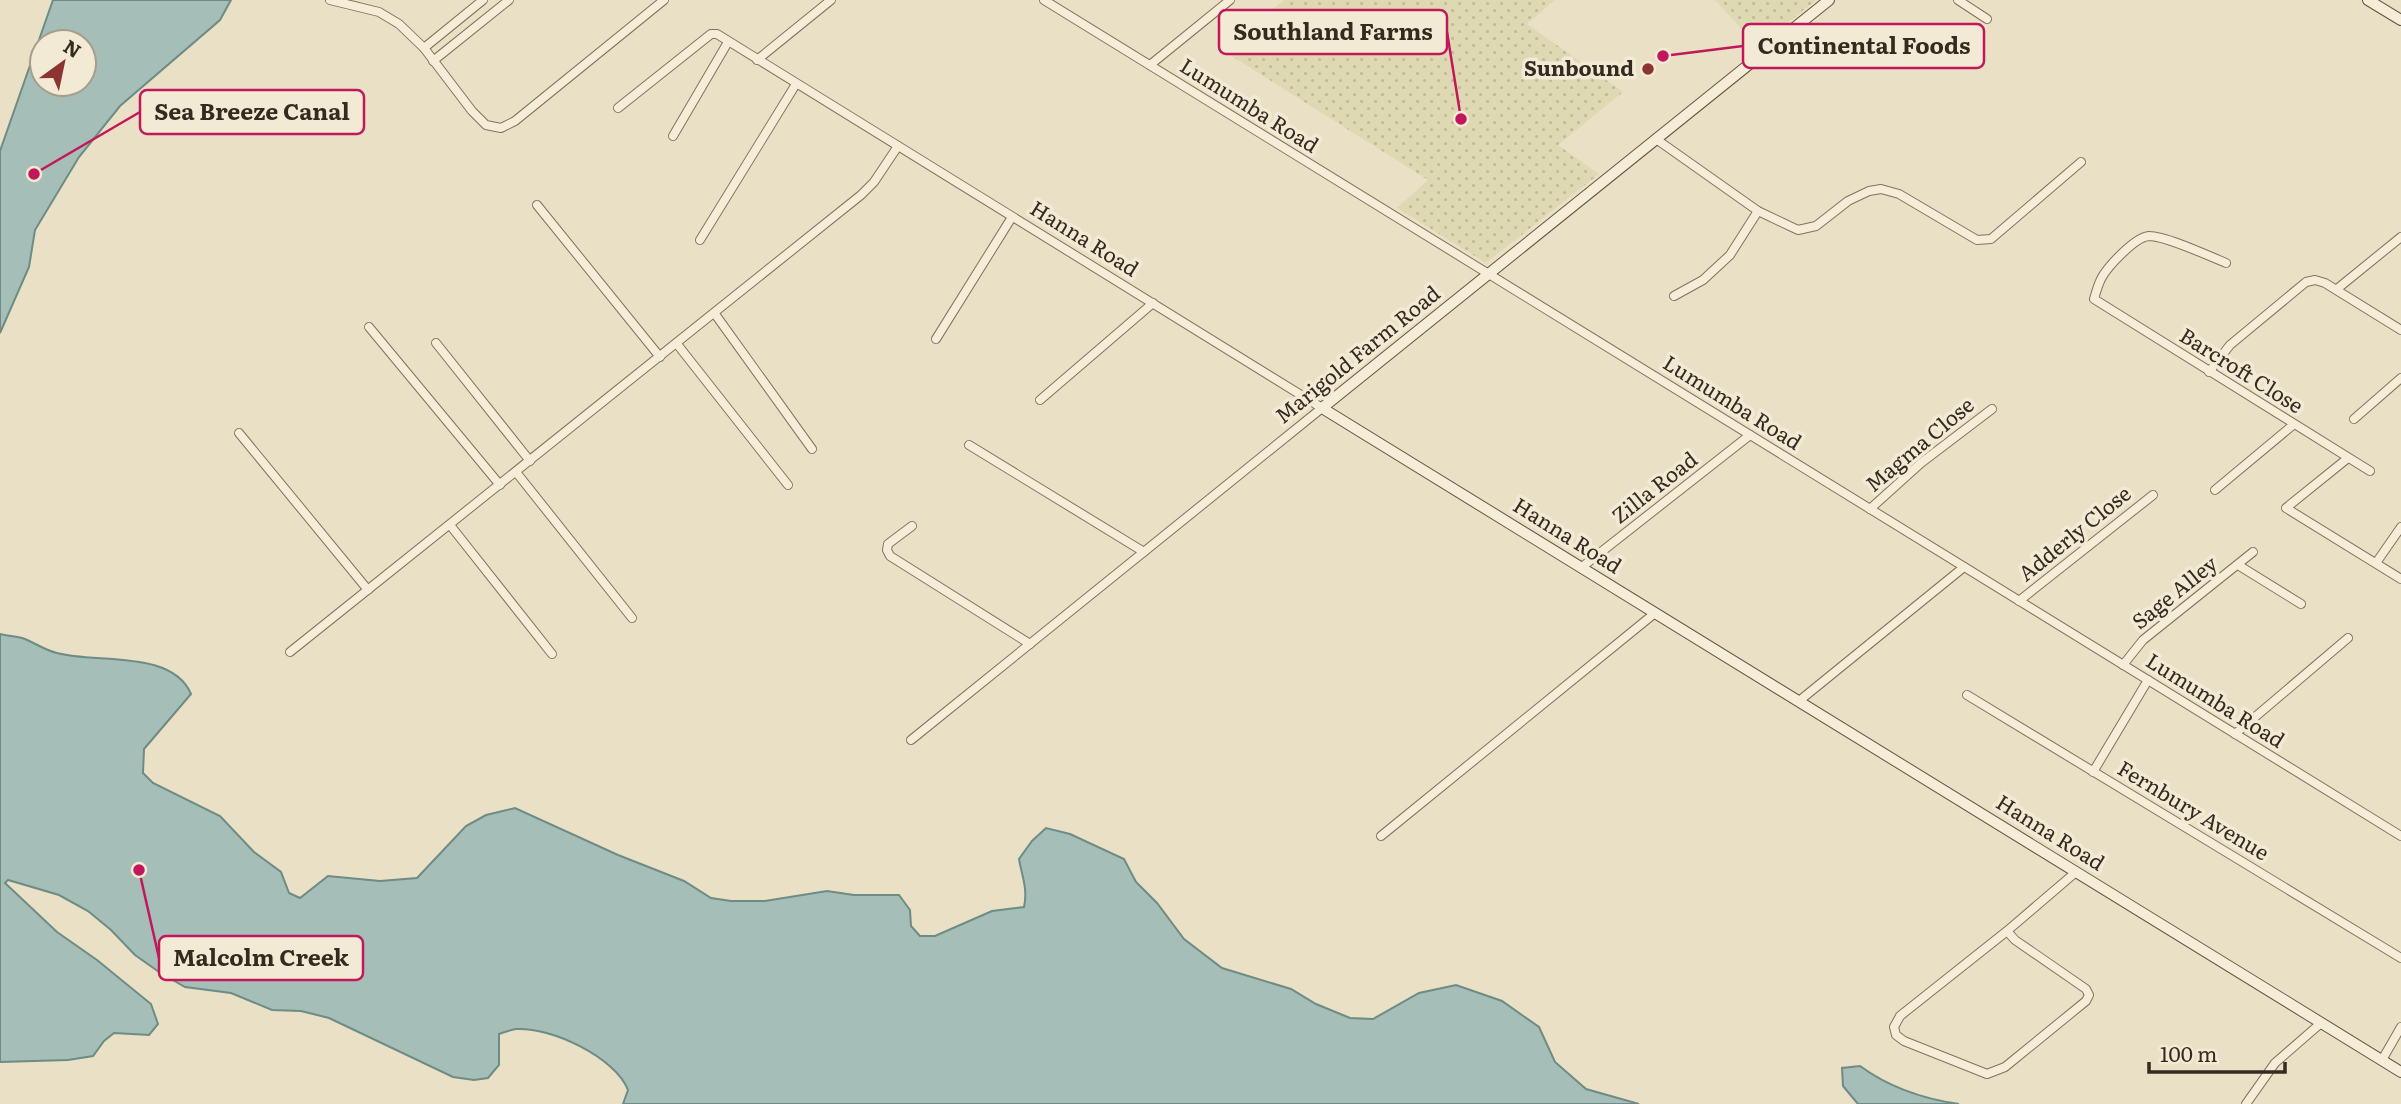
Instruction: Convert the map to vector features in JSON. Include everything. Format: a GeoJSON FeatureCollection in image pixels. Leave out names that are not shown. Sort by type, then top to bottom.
{"type":"FeatureCollection","features":[{"type":"Feature","properties":{"kind":"street"},"geometry":{"type":"LineString","coordinates":[[330,0],[379,12],[399,24],[424,48],[481,120],[486,125],[501,128],[515,121],[664,0]]}},
{"type":"Feature","properties":{"kind":"street"},"geometry":{"type":"LineString","coordinates":[[424,48],[483,0]]}},
{"type":"Feature","properties":{"kind":"street"},"geometry":{"type":"LineString","coordinates":[[433,61],[509,0]]}},
{"type":"Feature","properties":{"kind":"street"},"geometry":{"type":"LineString","coordinates":[[757,60],[831,0]]}},
{"type":"Feature","properties":{"kind":"street","name":"Lumumba Road"},"geometry":{"type":"LineString","coordinates":[[1044,0],[2401,836]]}},
{"type":"Feature","properties":{"kind":"street"},"geometry":{"type":"LineString","coordinates":[[1150,65],[1230,0]]}},
{"type":"Feature","properties":{"kind":"street","name":"Marigold Farm Road"},"geometry":{"type":"LineString","coordinates":[[911,740],[1829,0]]}},
{"type":"Feature","properties":{"kind":"street"},"geometry":{"type":"LineString","coordinates":[[1958,0],[1987,19]]}},
{"type":"Feature","properties":{"kind":"street"},"geometry":{"type":"LineString","coordinates":[[2368,0],[2401,20]]}},
{"type":"Feature","properties":{"kind":"street","name":"Hanna Road"},"geometry":{"type":"LineString","coordinates":[[618,108],[713,33],[2401,1072]]}},
{"type":"Feature","properties":{"kind":"street"},"geometry":{"type":"LineString","coordinates":[[673,136],[728,42]]}},
{"type":"Feature","properties":{"kind":"street"},"geometry":{"type":"LineString","coordinates":[[700,240],[796,84]]}},
{"type":"Feature","properties":{"kind":"street"},"geometry":{"type":"LineString","coordinates":[[1656,139],[1758,211],[1798,230],[1816,226],[1848,201],[1881,188],[1899,194],[1977,240],[1991,239],[2081,162]]}},
{"type":"Feature","properties":{"kind":"street"},"geometry":{"type":"LineString","coordinates":[[290,652],[868,189],[898,146]]}},
{"type":"Feature","properties":{"kind":"street"},"geometry":{"type":"LineString","coordinates":[[537,205],[660,357]]}},
{"type":"Feature","properties":{"kind":"street"},"geometry":{"type":"LineString","coordinates":[[1674,296],[1703,280],[1730,255],[1758,211]]}},
{"type":"Feature","properties":{"kind":"street"},"geometry":{"type":"LineString","coordinates":[[936,339],[1012,216]]}},
{"type":"Feature","properties":{"kind":"street","name":"Barcroft Close"},"geometry":{"type":"LineString","coordinates":[[2226,263],[2147,236],[2136,242],[2108,267],[2099,281],[2094,299],[2370,471]]}},
{"type":"Feature","properties":{"kind":"street"},"geometry":{"type":"LineString","coordinates":[[2337,289],[2401,237]]}},
{"type":"Feature","properties":{"kind":"street"},"geometry":{"type":"LineString","coordinates":[[2209,372],[2230,345],[2306,282],[2315,280],[2337,289],[2401,330]]}},
{"type":"Feature","properties":{"kind":"street"},"geometry":{"type":"LineString","coordinates":[[1040,400],[1153,303]]}},
{"type":"Feature","properties":{"kind":"street"},"geometry":{"type":"LineString","coordinates":[[715,314],[812,449]]}},
{"type":"Feature","properties":{"kind":"street"},"geometry":{"type":"LineString","coordinates":[[369,327],[500,485]]}},
{"type":"Feature","properties":{"kind":"street"},"geometry":{"type":"LineString","coordinates":[[436,343],[530,461]]}},
{"type":"Feature","properties":{"kind":"street"},"geometry":{"type":"LineString","coordinates":[[677,344],[788,485]]}},
{"type":"Feature","properties":{"kind":"street"},"geometry":{"type":"LineString","coordinates":[[2354,419],[2401,378]]}},
{"type":"Feature","properties":{"kind":"street","name":"Magma Close"},"geometry":{"type":"LineString","coordinates":[[1870,509],[1921,463],[1992,409]]}},
{"type":"Feature","properties":{"kind":"street"},"geometry":{"type":"LineString","coordinates":[[2215,489],[2293,425]]}},
{"type":"Feature","properties":{"kind":"street"},"geometry":{"type":"LineString","coordinates":[[239,433],[368,590]]}},
{"type":"Feature","properties":{"kind":"street","name":"Zilla Road"},"geometry":{"type":"LineString","coordinates":[[1582,568],[1750,435]]}},
{"type":"Feature","properties":{"kind":"street"},"geometry":{"type":"LineString","coordinates":[[969,444],[1144,551]]}},
{"type":"Feature","properties":{"kind":"street"},"geometry":{"type":"LineString","coordinates":[[2348,458],[2286,508],[2401,579]]}},
{"type":"Feature","properties":{"kind":"street"},"geometry":{"type":"LineString","coordinates":[[516,472],[632,618]]}},
{"type":"Feature","properties":{"kind":"street","name":"Adderly Close"},"geometry":{"type":"LineString","coordinates":[[2019,601],[2153,495]]}},
{"type":"Feature","properties":{"kind":"street"},"geometry":{"type":"LineString","coordinates":[[450,525],[552,654]]}},
{"type":"Feature","properties":{"kind":"street"},"geometry":{"type":"LineString","coordinates":[[912,526],[888,544],[890,556],[1030,644]]}},
{"type":"Feature","properties":{"kind":"street"},"geometry":{"type":"LineString","coordinates":[[2376,563],[2401,527]]}},
{"type":"Feature","properties":{"kind":"street","name":"Sage Alley"},"geometry":{"type":"LineString","coordinates":[[2123,665],[2143,640],[2253,552]]}},
{"type":"Feature","properties":{"kind":"street"},"geometry":{"type":"LineString","coordinates":[[2238,565],[2301,604]]}},
{"type":"Feature","properties":{"kind":"street"},"geometry":{"type":"LineString","coordinates":[[1799,701],[1964,567]]}},
{"type":"Feature","properties":{"kind":"street"},"geometry":{"type":"LineString","coordinates":[[1381,836],[1655,613]]}},
{"type":"Feature","properties":{"kind":"street"},"geometry":{"type":"LineString","coordinates":[[2235,734],[2348,638]]}},
{"type":"Feature","properties":{"kind":"street"},"geometry":{"type":"LineString","coordinates":[[2094,772],[2148,680]]}},
{"type":"Feature","properties":{"kind":"street","name":"Fernbury Avenue"},"geometry":{"type":"LineString","coordinates":[[1967,695],[2401,958]]}},
{"type":"Feature","properties":{"kind":"street"},"geometry":{"type":"LineString","coordinates":[[2007,931],[2015,940],[2086,989],[2089,995],[2086,1001],[2005,1067],[1987,1074],[1904,1041],[1896,1035],[1894,1027],[1900,1016],[2076,872]]}},
{"type":"Feature","properties":{"kind":"street"},"geometry":{"type":"LineString","coordinates":[[2246,1104],[2275,1063],[2321,1023]]}},
{"type":"Feature","properties":{"kind":"street"},"geometry":{"type":"LineString","coordinates":[[2382,1060],[2401,1027]]}},
{"type":"Feature","properties":{"kind":"shaded area"},"geometry":{"type":"Polygon","coordinates":[[[1284,0],[1555,0],[1527,24],[1623,92],[1558,145],[1599,174],[1486,263],[1397,208],[1428,180],[1222,50],[1284,0]]]}},
{"type":"Feature","properties":{"kind":"shaded area"},"geometry":{"type":"Polygon","coordinates":[[[1715,0],[1816,0],[1758,47],[1715,0]]]}},
{"type":"Feature","properties":{"kind":"water"},"geometry":{"type":"Polygon","coordinates":[[[53,0],[231,0],[220,20],[120,106],[79,157],[35,230],[29,267],[0,333],[0,151],[28,71],[28,98],[98,98],[98,28],[43,28],[53,0]]]}},
{"type":"Feature","properties":{"kind":"water"},"geometry":{"type":"Polygon","coordinates":[[[0,634],[22,638],[57,653],[150,664],[167,670],[181,680],[191,694],[144,749],[143,773],[153,783],[220,816],[254,852],[281,872],[289,893],[300,898],[328,876],[380,881],[417,878],[466,826],[486,815],[515,808],[618,855],[684,881],[711,898],[765,901],[827,891],[854,895],[899,895],[910,910],[911,926],[920,936],[935,936],[992,911],[1024,907],[1025,888],[1019,859],[1046,828],[1070,834],[1124,859],[1136,882],[1157,903],[1184,939],[1222,968],[1291,989],[1316,1004],[1350,1018],[1373,1019],[1419,993],[1456,985],[1502,1001],[1539,1027],[1555,1062],[1586,1089],[1639,1104],[623,1104],[628,1090],[610,1066],[580,1046],[563,1039],[530,1030],[516,1029],[499,1034],[499,1065],[488,1078],[474,1080],[453,1077],[329,1018],[301,1011],[272,1010],[231,993],[185,987],[135,955],[88,911],[59,895],[8,880],[5,883],[57,932],[151,1004],[158,1024],[149,1035],[114,1033],[93,1056],[68,1060],[0,1062],[0,634]]]}},
{"type":"Feature","properties":{"kind":"water"},"geometry":{"type":"Polygon","coordinates":[[[1860,1066],[1883,1081],[1908,1091],[1959,1104],[1858,1104],[1843,1086],[1842,1068],[1860,1066]]]}},
{"type":"Feature","properties":{"kind":"place","name":"Continental Foods"},"geometry":{"type":"Point","coordinates":[1663,56]}},
{"type":"Feature","properties":{"kind":"place","name":"Sunbound"},"geometry":{"type":"Point","coordinates":[1648,69]}},
{"type":"Feature","properties":{"kind":"place","name":"Southland Farms"},"geometry":{"type":"Point","coordinates":[1461,119]}},
{"type":"Feature","properties":{"kind":"place","name":"Sea Breeze Canal"},"geometry":{"type":"Point","coordinates":[34,174]}},
{"type":"Feature","properties":{"kind":"place","name":"Malcolm Creek"},"geometry":{"type":"Point","coordinates":[139,870]}}]}
